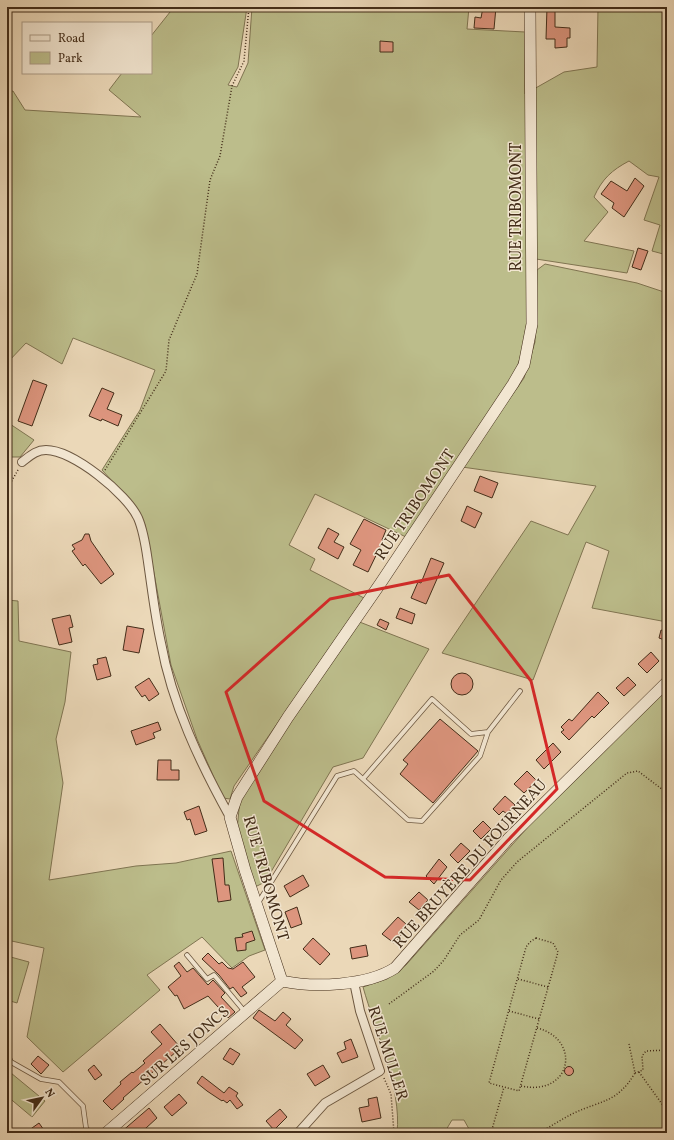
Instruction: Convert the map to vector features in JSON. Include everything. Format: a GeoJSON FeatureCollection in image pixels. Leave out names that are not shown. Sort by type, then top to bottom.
{"type":"FeatureCollection","features":[{"type":"Feature","properties":{"kind":"street","name":"RUE TRIBOMONT"},"geometry":{"type":"LineString","coordinates":[[282,982],[230,817],[237,797],[288,717],[380,584],[502,402],[524,365],[532,324],[530,7]]}},
{"type":"Feature","properties":{"kind":"street"},"geometry":{"type":"LineString","coordinates":[[22,462],[34,453],[46,450],[59,452],[100,476],[126,500],[141,525],[161,644],[169,675],[199,757],[230,817]]}},
{"type":"Feature","properties":{"kind":"street","name":"RUE BRUYÈRE DU FOURNEAU"},"geometry":{"type":"LineString","coordinates":[[282,982],[298,984],[354,982],[376,978],[395,968],[508,839],[667,682]]}},
{"type":"Feature","properties":{"kind":"street","name":"SUR LES JONCS"},"geometry":{"type":"LineString","coordinates":[[106,1133],[282,982]]}},
{"type":"Feature","properties":{"kind":"street","name":"RUE MULLER"},"geometry":{"type":"LineString","coordinates":[[354,982],[360,1011],[380,1071]]}},
{"type":"Feature","properties":{"kind":"street"},"geometry":{"type":"LineString","coordinates":[[298,1133],[325,1103],[380,1071]]}},
{"type":"Feature","properties":{"kind":"lane"},"geometry":{"type":"LineString","coordinates":[[257,905],[337,776],[354,771],[408,820],[422,821],[480,756],[488,732],[520,691]]}},
{"type":"Feature","properties":{"kind":"lane"},"geometry":{"type":"LineString","coordinates":[[363,779],[432,700],[471,734],[488,732]]}},
{"type":"Feature","properties":{"kind":"lane"},"geometry":{"type":"LineString","coordinates":[[187,955],[207,979],[214,975],[246,1013]]}},
{"type":"Feature","properties":{"kind":"lane"},"geometry":{"type":"LineString","coordinates":[[7,1052],[11,1062],[41,1080],[58,1082],[83,1106],[86,1128],[90,1133]]}},
{"type":"Feature","properties":{"kind":"path"},"geometry":{"type":"LineString","coordinates":[[100,476],[166,371],[169,340],[197,274],[210,180],[220,156],[232,86],[244,61],[250,7]]}},
{"type":"Feature","properties":{"kind":"path"},"geometry":{"type":"LineString","coordinates":[[7,489],[22,462]]}},
{"type":"Feature","properties":{"kind":"path"},"geometry":{"type":"LineString","coordinates":[[389,1004],[434,971],[444,960],[460,935],[479,920],[501,880],[517,862],[628,773],[638,771],[667,793]]}},
{"type":"Feature","properties":{"kind":"path"},"geometry":{"type":"LineString","coordinates":[[536,938],[553,943],[558,952],[548,987],[519,1091],[489,1083],[526,947],[536,938]]}},
{"type":"Feature","properties":{"kind":"path"},"geometry":{"type":"LineString","coordinates":[[518,979],[548,987]]}},
{"type":"Feature","properties":{"kind":"path"},"geometry":{"type":"LineString","coordinates":[[509,1011],[539,1020]]}},
{"type":"Feature","properties":{"kind":"path"},"geometry":{"type":"LineString","coordinates":[[521,1086],[534,1089],[544,1088],[554,1083],[561,1076],[564,1067],[565,1053],[559,1040],[552,1033],[537,1028]]}},
{"type":"Feature","properties":{"kind":"path"},"geometry":{"type":"LineString","coordinates":[[539,1133],[574,1113],[616,1096],[627,1087],[635,1073],[629,1044]]}},
{"type":"Feature","properties":{"kind":"path"},"geometry":{"type":"LineString","coordinates":[[635,1073],[643,1070],[642,1056],[646,1051],[667,1050]]}},
{"type":"Feature","properties":{"kind":"path","name":"RUE MULLER"},"geometry":{"type":"LineString","coordinates":[[380,1071],[390,1094],[394,1133]]}},
{"type":"Feature","properties":{"kind":"path"},"geometry":{"type":"LineString","coordinates":[[639,1072],[667,1111]]}},
{"type":"Feature","properties":{"kind":"path"},"geometry":{"type":"LineString","coordinates":[[491,1133],[504,1087]]}},
{"type":"Feature","properties":{"kind":"highlighted area"},"geometry":{"type":"Polygon","coordinates":[[[449,575],[531,681],[557,789],[470,880],[385,877],[264,801],[226,692],[330,599],[449,575]]]}},
{"type":"Feature","properties":{"kind":"green space"},"geometry":{"type":"Polygon","coordinates":[[[174,7],[247,7],[238,67],[228,85],[237,87],[248,63],[252,7],[469,7],[467,29],[525,32],[525,94],[564,72],[597,67],[598,7],[667,7],[667,255],[652,251],[660,225],[644,220],[659,177],[648,175],[629,161],[617,168],[600,185],[594,197],[608,212],[584,241],[634,251],[627,273],[536,259],[529,329],[516,371],[406,537],[315,494],[289,545],[315,559],[310,570],[364,598],[234,786],[230,799],[223,798],[197,739],[171,665],[145,525],[135,506],[102,470],[140,410],[155,370],[73,338],[62,364],[26,343],[7,363],[7,92],[13,91],[25,110],[141,117],[109,90],[121,74],[152,74],[152,35],[174,7]]]}},
{"type":"Feature","properties":{"kind":"green space"},"geometry":{"type":"Polygon","coordinates":[[[545,264],[637,283],[667,293],[667,622],[592,608],[609,551],[586,542],[533,680],[442,653],[531,521],[568,535],[596,486],[462,467],[524,378],[535,342],[537,270],[545,264]]]}},
{"type":"Feature","properties":{"kind":"green space"},"geometry":{"type":"Polygon","coordinates":[[[7,422],[34,440],[20,457],[7,457],[7,422]]]}},
{"type":"Feature","properties":{"kind":"green space"},"geometry":{"type":"Polygon","coordinates":[[[7,600],[18,601],[19,641],[71,652],[65,702],[56,739],[63,783],[49,880],[136,866],[176,863],[231,851],[265,950],[249,956],[232,968],[202,937],[147,975],[160,990],[63,1072],[27,1037],[44,948],[7,940],[7,600]]]}},
{"type":"Feature","properties":{"kind":"green space"},"geometry":{"type":"Polygon","coordinates":[[[357,621],[429,649],[363,758],[333,767],[265,882],[255,887],[237,830],[240,799],[357,621]]]}},
{"type":"Feature","properties":{"kind":"green space"},"geometry":{"type":"Polygon","coordinates":[[[667,689],[667,1133],[539,1133],[537,1130],[531,1133],[484,1133],[469,1129],[464,1120],[452,1120],[446,1130],[448,1133],[397,1133],[397,1116],[392,1079],[363,987],[387,979],[406,965],[535,819],[667,689]]]}},
{"type":"Feature","properties":{"kind":"green space"},"geometry":{"type":"Polygon","coordinates":[[[7,956],[29,962],[17,1003],[7,1000],[7,956]]]}},
{"type":"Feature","properties":{"kind":"green space"},"geometry":{"type":"Polygon","coordinates":[[[11,1073],[45,1101],[32,1117],[7,1096],[7,1078],[11,1073]]]}},
{"type":"Feature","properties":{"kind":"building"},"geometry":{"type":"Polygon","coordinates":[[[483,7],[496,7],[494,29],[474,28],[475,17],[481,18],[483,7]]]}},
{"type":"Feature","properties":{"kind":"building"},"geometry":{"type":"Polygon","coordinates":[[[547,7],[555,7],[555,27],[570,28],[570,38],[567,38],[567,47],[555,48],[555,39],[546,39],[547,7]]]}},
{"type":"Feature","properties":{"kind":"building"},"geometry":{"type":"Polygon","coordinates":[[[380,41],[393,42],[393,52],[380,52],[380,41]]]}},
{"type":"Feature","properties":{"kind":"building"},"geometry":{"type":"Polygon","coordinates":[[[635,178],[644,186],[624,217],[612,208],[614,203],[601,194],[611,181],[627,191],[635,178]]]}},
{"type":"Feature","properties":{"kind":"building"},"geometry":{"type":"Polygon","coordinates":[[[638,248],[648,251],[641,270],[632,267],[638,248]]]}},
{"type":"Feature","properties":{"kind":"building"},"geometry":{"type":"Polygon","coordinates":[[[33,380],[47,385],[32,426],[18,421],[33,380]]]}},
{"type":"Feature","properties":{"kind":"building"},"geometry":{"type":"Polygon","coordinates":[[[102,388],[114,393],[107,409],[122,415],[118,426],[102,419],[101,421],[89,416],[102,388]]]}},
{"type":"Feature","properties":{"kind":"building"},"geometry":{"type":"Polygon","coordinates":[[[480,476],[498,483],[492,498],[474,491],[480,476]]]}},
{"type":"Feature","properties":{"kind":"building"},"geometry":{"type":"Polygon","coordinates":[[[467,506],[482,513],[475,528],[461,521],[467,506]]]}},
{"type":"Feature","properties":{"kind":"building"},"geometry":{"type":"Polygon","coordinates":[[[364,519],[386,530],[382,540],[383,541],[368,572],[353,565],[361,550],[350,544],[364,519]]]}},
{"type":"Feature","properties":{"kind":"building"},"geometry":{"type":"Polygon","coordinates":[[[328,528],[339,534],[334,542],[344,547],[338,559],[318,548],[328,528]]]}},
{"type":"Feature","properties":{"kind":"building"},"geometry":{"type":"Polygon","coordinates":[[[85,534],[89,534],[91,541],[114,574],[101,584],[85,564],[83,566],[72,551],[75,549],[72,545],[82,540],[85,534]]]}},
{"type":"Feature","properties":{"kind":"building"},"geometry":{"type":"Polygon","coordinates":[[[431,558],[444,563],[426,604],[411,598],[418,582],[421,583],[431,558]]]}},
{"type":"Feature","properties":{"kind":"building"},"geometry":{"type":"Polygon","coordinates":[[[400,608],[415,614],[412,624],[396,618],[400,608]]]}},
{"type":"Feature","properties":{"kind":"building"},"geometry":{"type":"Polygon","coordinates":[[[70,615],[73,627],[69,628],[72,642],[59,645],[52,619],[70,615]]]}},
{"type":"Feature","properties":{"kind":"building"},"geometry":{"type":"Polygon","coordinates":[[[380,619],[389,623],[386,630],[377,625],[380,619]]]}},
{"type":"Feature","properties":{"kind":"building"},"geometry":{"type":"Polygon","coordinates":[[[127,626],[144,629],[139,653],[123,650],[127,626]]]}},
{"type":"Feature","properties":{"kind":"building"},"geometry":{"type":"Polygon","coordinates":[[[661,630],[667,632],[667,641],[659,638],[661,630]]]}},
{"type":"Feature","properties":{"kind":"building"},"geometry":{"type":"Polygon","coordinates":[[[651,652],[659,661],[647,673],[638,664],[651,652]]]}},
{"type":"Feature","properties":{"kind":"building"},"geometry":{"type":"Polygon","coordinates":[[[106,657],[111,676],[97,680],[93,665],[98,664],[97,659],[106,657]]]}},
{"type":"Feature","properties":{"kind":"building"},"geometry":{"type":"Polygon","coordinates":[[[462,673],[470,676],[473,684],[470,692],[462,695],[454,692],[451,684],[454,676],[462,673]]]}},
{"type":"Feature","properties":{"kind":"building"},"geometry":{"type":"Polygon","coordinates":[[[628,677],[636,685],[624,696],[616,688],[628,677]]]}},
{"type":"Feature","properties":{"kind":"building"},"geometry":{"type":"Polygon","coordinates":[[[149,678],[159,694],[149,701],[145,695],[142,697],[135,687],[149,678]]]}},
{"type":"Feature","properties":{"kind":"building"},"geometry":{"type":"Polygon","coordinates":[[[598,692],[609,703],[594,718],[592,716],[569,740],[561,732],[564,730],[561,727],[569,719],[572,721],[598,692]]]}},
{"type":"Feature","properties":{"kind":"building"},"geometry":{"type":"Polygon","coordinates":[[[440,719],[478,751],[433,803],[400,774],[408,764],[403,760],[440,719]]]}},
{"type":"Feature","properties":{"kind":"building"},"geometry":{"type":"Polygon","coordinates":[[[158,722],[161,730],[153,733],[155,738],[136,745],[131,731],[158,722]]]}},
{"type":"Feature","properties":{"kind":"building"},"geometry":{"type":"Polygon","coordinates":[[[553,743],[561,752],[544,769],[536,760],[553,743]]]}},
{"type":"Feature","properties":{"kind":"building"},"geometry":{"type":"Polygon","coordinates":[[[158,760],[171,760],[171,770],[179,770],[179,780],[157,780],[158,760]]]}},
{"type":"Feature","properties":{"kind":"building"},"geometry":{"type":"Polygon","coordinates":[[[527,771],[537,781],[524,793],[514,784],[527,771]]]}},
{"type":"Feature","properties":{"kind":"building"},"geometry":{"type":"Polygon","coordinates":[[[505,796],[515,805],[507,814],[503,811],[499,815],[493,809],[505,796]]]}},
{"type":"Feature","properties":{"kind":"building"},"geometry":{"type":"Polygon","coordinates":[[[199,806],[207,831],[195,835],[190,819],[187,820],[184,812],[199,806]]]}},
{"type":"Feature","properties":{"kind":"building"},"geometry":{"type":"Polygon","coordinates":[[[483,821],[491,829],[481,839],[473,831],[483,821]]]}},
{"type":"Feature","properties":{"kind":"building"},"geometry":{"type":"Polygon","coordinates":[[[461,843],[470,851],[458,863],[450,855],[461,843]]]}},
{"type":"Feature","properties":{"kind":"building"},"geometry":{"type":"Polygon","coordinates":[[[223,858],[225,885],[229,885],[231,900],[218,902],[212,859],[223,858]]]}},
{"type":"Feature","properties":{"kind":"building"},"geometry":{"type":"Polygon","coordinates":[[[439,859],[447,867],[434,884],[426,876],[439,859]]]}},
{"type":"Feature","properties":{"kind":"building"},"geometry":{"type":"Polygon","coordinates":[[[303,875],[309,886],[290,897],[284,886],[303,875]]]}},
{"type":"Feature","properties":{"kind":"building"},"geometry":{"type":"Polygon","coordinates":[[[419,892],[428,900],[419,910],[409,902],[419,892]]]}},
{"type":"Feature","properties":{"kind":"building"},"geometry":{"type":"Polygon","coordinates":[[[297,907],[302,924],[291,928],[285,912],[297,907]]]}},
{"type":"Feature","properties":{"kind":"building"},"geometry":{"type":"Polygon","coordinates":[[[398,917],[406,924],[401,931],[403,933],[394,943],[382,934],[398,917]]]}},
{"type":"Feature","properties":{"kind":"building"},"geometry":{"type":"Polygon","coordinates":[[[252,931],[255,940],[246,943],[246,950],[237,951],[235,938],[243,937],[242,934],[252,931]]]}},
{"type":"Feature","properties":{"kind":"building"},"geometry":{"type":"Polygon","coordinates":[[[313,938],[330,954],[320,965],[303,949],[313,938]]]}},
{"type":"Feature","properties":{"kind":"building"},"geometry":{"type":"Polygon","coordinates":[[[366,945],[368,956],[352,959],[350,948],[366,945]]]}},
{"type":"Feature","properties":{"kind":"building"},"geometry":{"type":"Polygon","coordinates":[[[208,953],[219,964],[222,962],[228,968],[233,969],[243,962],[255,977],[242,987],[247,993],[241,997],[233,987],[230,989],[219,975],[202,959],[208,953]]]}},
{"type":"Feature","properties":{"kind":"building"},"geometry":{"type":"Polygon","coordinates":[[[179,962],[187,972],[193,968],[208,985],[213,980],[225,993],[221,997],[235,1012],[228,1018],[208,996],[184,1009],[177,995],[175,996],[168,987],[181,976],[174,966],[179,962]]]}},
{"type":"Feature","properties":{"kind":"building"},"geometry":{"type":"Polygon","coordinates":[[[259,1010],[275,1021],[283,1012],[291,1019],[286,1025],[303,1040],[295,1049],[253,1018],[259,1010]]]}},
{"type":"Feature","properties":{"kind":"building"},"geometry":{"type":"Polygon","coordinates":[[[160,1024],[179,1046],[176,1049],[177,1051],[123,1098],[124,1099],[112,1110],[103,1101],[121,1084],[120,1082],[145,1063],[143,1061],[162,1044],[151,1032],[160,1024]]]}},
{"type":"Feature","properties":{"kind":"building"},"geometry":{"type":"Polygon","coordinates":[[[351,1039],[358,1057],[342,1063],[337,1053],[346,1049],[344,1042],[351,1039]]]}},
{"type":"Feature","properties":{"kind":"building"},"geometry":{"type":"Polygon","coordinates":[[[230,1048],[240,1054],[233,1065],[223,1059],[230,1048]]]}},
{"type":"Feature","properties":{"kind":"building"},"geometry":{"type":"Polygon","coordinates":[[[38,1056],[49,1065],[41,1074],[31,1064],[38,1056]]]}},
{"type":"Feature","properties":{"kind":"building"},"geometry":{"type":"Polygon","coordinates":[[[94,1065],[102,1075],[95,1080],[88,1070],[94,1065]]]}},
{"type":"Feature","properties":{"kind":"building"},"geometry":{"type":"Polygon","coordinates":[[[323,1065],[330,1077],[315,1086],[307,1074],[323,1065]]]}},
{"type":"Feature","properties":{"kind":"building"},"geometry":{"type":"Polygon","coordinates":[[[569,1066],[574,1071],[569,1076],[564,1071],[569,1066]]]}},
{"type":"Feature","properties":{"kind":"building"},"geometry":{"type":"Polygon","coordinates":[[[202,1076],[224,1093],[229,1087],[238,1093],[236,1096],[243,1105],[237,1109],[230,1100],[227,1103],[207,1091],[197,1083],[202,1076]]]}},
{"type":"Feature","properties":{"kind":"building"},"geometry":{"type":"Polygon","coordinates":[[[179,1094],[187,1103],[172,1116],[164,1107],[179,1094]]]}},
{"type":"Feature","properties":{"kind":"building"},"geometry":{"type":"Polygon","coordinates":[[[377,1097],[381,1118],[362,1122],[359,1108],[369,1106],[368,1099],[377,1097]]]}},
{"type":"Feature","properties":{"kind":"building"},"geometry":{"type":"Polygon","coordinates":[[[149,1108],[157,1118],[146,1128],[140,1133],[120,1133],[149,1108]]]}},
{"type":"Feature","properties":{"kind":"building"},"geometry":{"type":"Polygon","coordinates":[[[280,1109],[287,1117],[274,1130],[266,1121],[280,1109]]]}},
{"type":"Feature","properties":{"kind":"building"},"geometry":{"type":"Polygon","coordinates":[[[39,1123],[46,1133],[25,1133],[39,1123]]]}}]}
